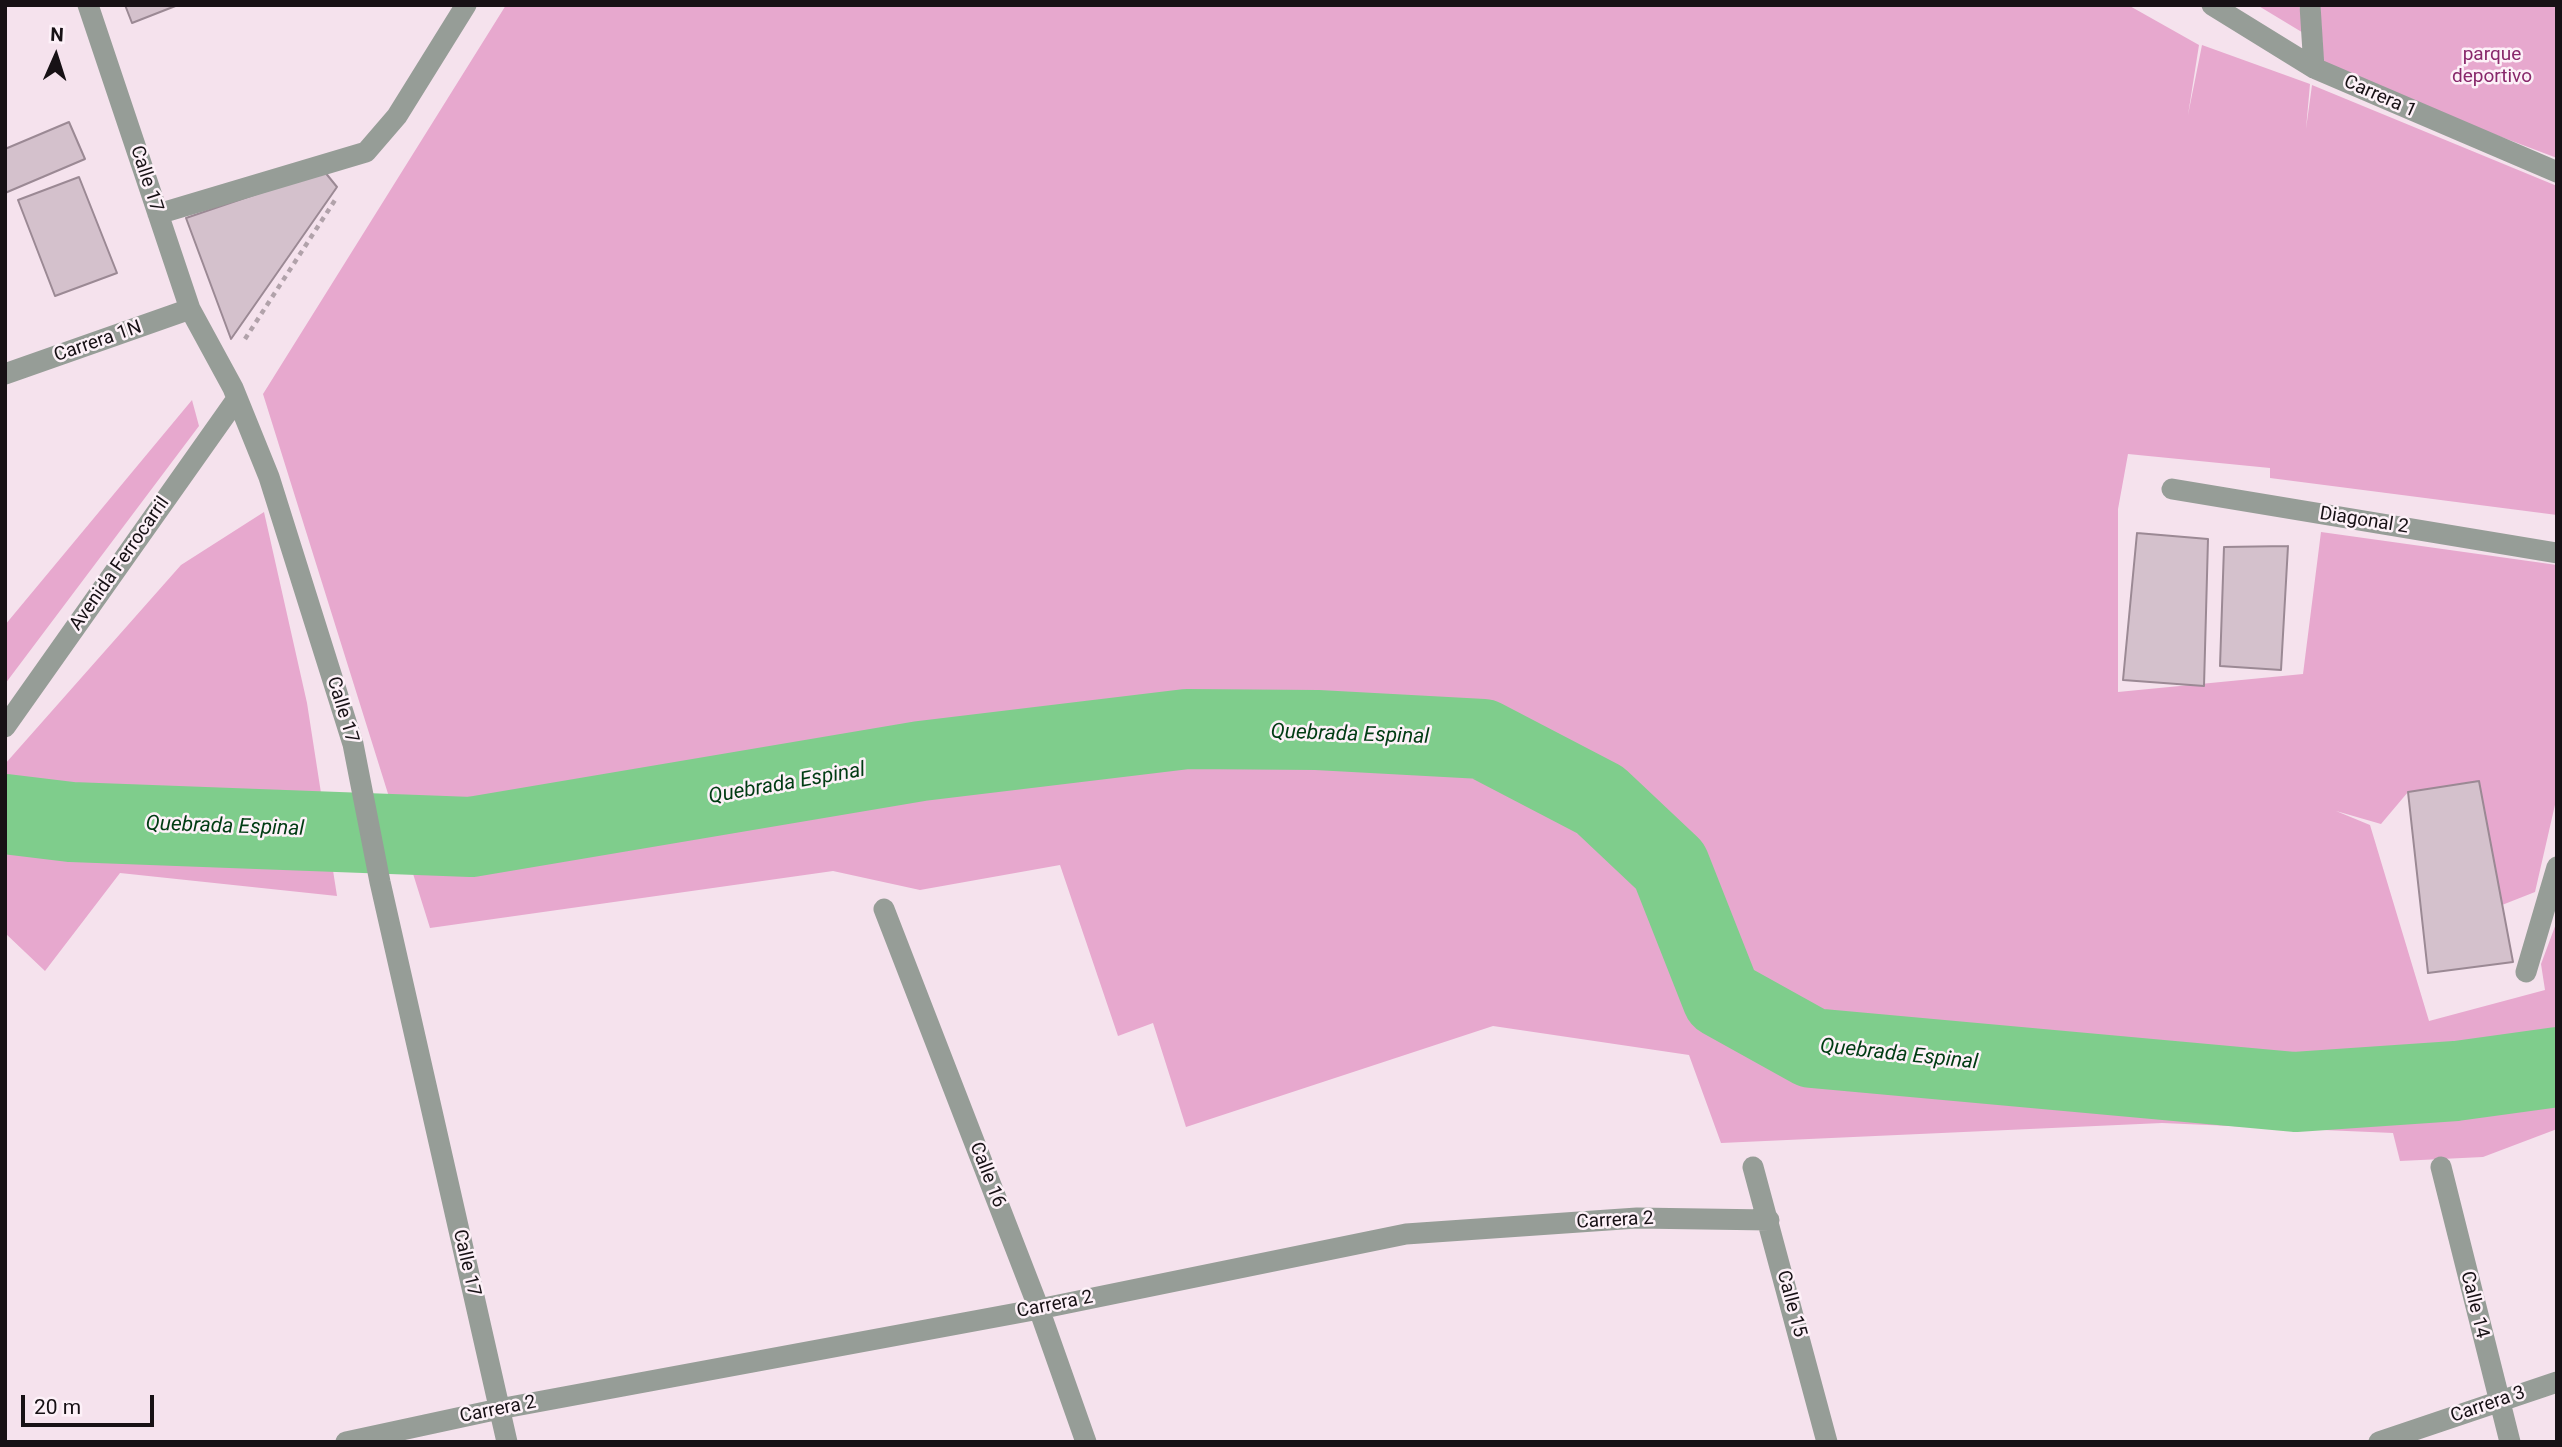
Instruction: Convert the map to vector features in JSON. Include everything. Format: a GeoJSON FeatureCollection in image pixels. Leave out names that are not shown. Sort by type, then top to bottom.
{"type":"FeatureCollection","features":[{"type":"Feature","properties":{"kind":"street","name":"Calle 17"},"geometry":{"type":"LineString","coordinates":[[89,5],[190,309],[222,369],[269,477],[353,744],[380,882],[507,1442]]}},
{"type":"Feature","properties":{"kind":"street"},"geometry":{"type":"LineString","coordinates":[[158,214],[366,152],[397,116],[466,5]]}},
{"type":"Feature","properties":{"kind":"street","name":"Carrera 1"},"geometry":{"type":"LineString","coordinates":[[2212,5],[2314,68],[2557,172]]}},
{"type":"Feature","properties":{"kind":"street"},"geometry":{"type":"LineString","coordinates":[[2310,5],[2314,68]]}},
{"type":"Feature","properties":{"kind":"street","name":"Carrera 1N"},"geometry":{"type":"LineString","coordinates":[[5,374],[190,309]]}},
{"type":"Feature","properties":{"kind":"street","name":"Avenida Ferrocarril"},"geometry":{"type":"LineString","coordinates":[[7,724],[236,400]]}},
{"type":"Feature","properties":{"kind":"street","name":"Diagonal 2"},"geometry":{"type":"LineString","coordinates":[[2172,489],[2557,553]]}},
{"type":"Feature","properties":{"kind":"street"},"geometry":{"type":"LineString","coordinates":[[2526,972],[2557,867]]}},
{"type":"Feature","properties":{"kind":"street","name":"Calle 16"},"geometry":{"type":"LineString","coordinates":[[884,909],[1039,1309],[1086,1442]]}},
{"type":"Feature","properties":{"kind":"street","name":"Calle 15"},"geometry":{"type":"LineString","coordinates":[[1753,1167],[1827,1442]]}},
{"type":"Feature","properties":{"kind":"street","name":"Calle 14"},"geometry":{"type":"LineString","coordinates":[[2441,1167],[2510,1442]]}},
{"type":"Feature","properties":{"kind":"street","name":"Carrera 2"},"geometry":{"type":"LineString","coordinates":[[346,1442],[499,1409],[1039,1309],[1406,1234],[1637,1218],[1769,1220]]}},
{"type":"Feature","properties":{"kind":"street","name":"Carrera 3"},"geometry":{"type":"LineString","coordinates":[[2379,1442],[2557,1382]]}},
{"type":"Feature","properties":{"kind":"path"},"geometry":{"type":"LineString","coordinates":[[222,369],[261,317],[366,152]]}},
{"type":"Feature","properties":{"kind":"green space"},"geometry":{"type":"Polygon","coordinates":[[[506,5],[2128,5],[2199,45],[2188,115],[2202,45],[2310,84],[2306,129],[2312,85],[2557,186],[2557,515],[2270,478],[2270,468],[2128,454],[2118,509],[2118,692],[2303,674],[2321,532],[2557,565],[2557,796],[2535,892],[2502,905],[2479,781],[2408,792],[2381,824],[2336,811],[2370,825],[2429,1021],[2545,990],[2541,964],[2557,921],[2557,1129],[2483,1157],[2400,1161],[2393,1133],[2162,1123],[1721,1143],[1689,1055],[1493,1026],[1186,1127],[1153,1023],[1118,1036],[1060,865],[920,890],[833,871],[430,928],[263,394],[506,5]]]}},
{"type":"Feature","properties":{"kind":"green space"},"geometry":{"type":"Polygon","coordinates":[[[2257,5],[2299,5],[2305,34],[2257,5]]]}},
{"type":"Feature","properties":{"kind":"green space","name":"parque deportivo"},"geometry":{"type":"Polygon","coordinates":[[[2320,5],[2557,5],[2557,158],[2324,70],[2320,5]]]}},
{"type":"Feature","properties":{"kind":"green space"},"geometry":{"type":"Polygon","coordinates":[[[192,400],[199,426],[5,684],[5,625],[192,400]]]}},
{"type":"Feature","properties":{"kind":"green space"},"geometry":{"type":"Polygon","coordinates":[[[264,512],[307,703],[337,896],[120,873],[45,971],[5,933],[5,764],[181,565],[264,512]]]}},
{"type":"Feature","properties":{"kind":"building"},"geometry":{"type":"Polygon","coordinates":[[[125,5],[178,5],[132,23],[125,5]]]}},
{"type":"Feature","properties":{"kind":"building"},"geometry":{"type":"Polygon","coordinates":[[[69,122],[85,159],[5,193],[5,149],[69,122]]]}},
{"type":"Feature","properties":{"kind":"building"},"geometry":{"type":"Polygon","coordinates":[[[324,171],[337,187],[231,339],[186,218],[324,171]]]}},
{"type":"Feature","properties":{"kind":"building"},"geometry":{"type":"Polygon","coordinates":[[[79,177],[117,273],[55,296],[18,200],[79,177]]]}},
{"type":"Feature","properties":{"kind":"building"},"geometry":{"type":"Polygon","coordinates":[[[2137,533],[2208,539],[2204,686],[2123,680],[2137,533]]]}},
{"type":"Feature","properties":{"kind":"building"},"geometry":{"type":"Polygon","coordinates":[[[2288,546],[2281,670],[2220,666],[2224,547],[2288,546]]]}},
{"type":"Feature","properties":{"kind":"building"},"geometry":{"type":"Polygon","coordinates":[[[2479,781],[2513,962],[2428,973],[2408,792],[2479,781]]]}},
{"type":"Feature","properties":{"kind":"waterway","name":"Quebrada Espinal"},"geometry":{"type":"LineString","coordinates":[[5,814],[71,822],[471,837],[921,761],[1187,729],[1317,730],[1483,739],[1600,800],[1670,866],[1722,998],[1812,1048],[2295,1092],[2456,1081],[2557,1067]]}}]}
